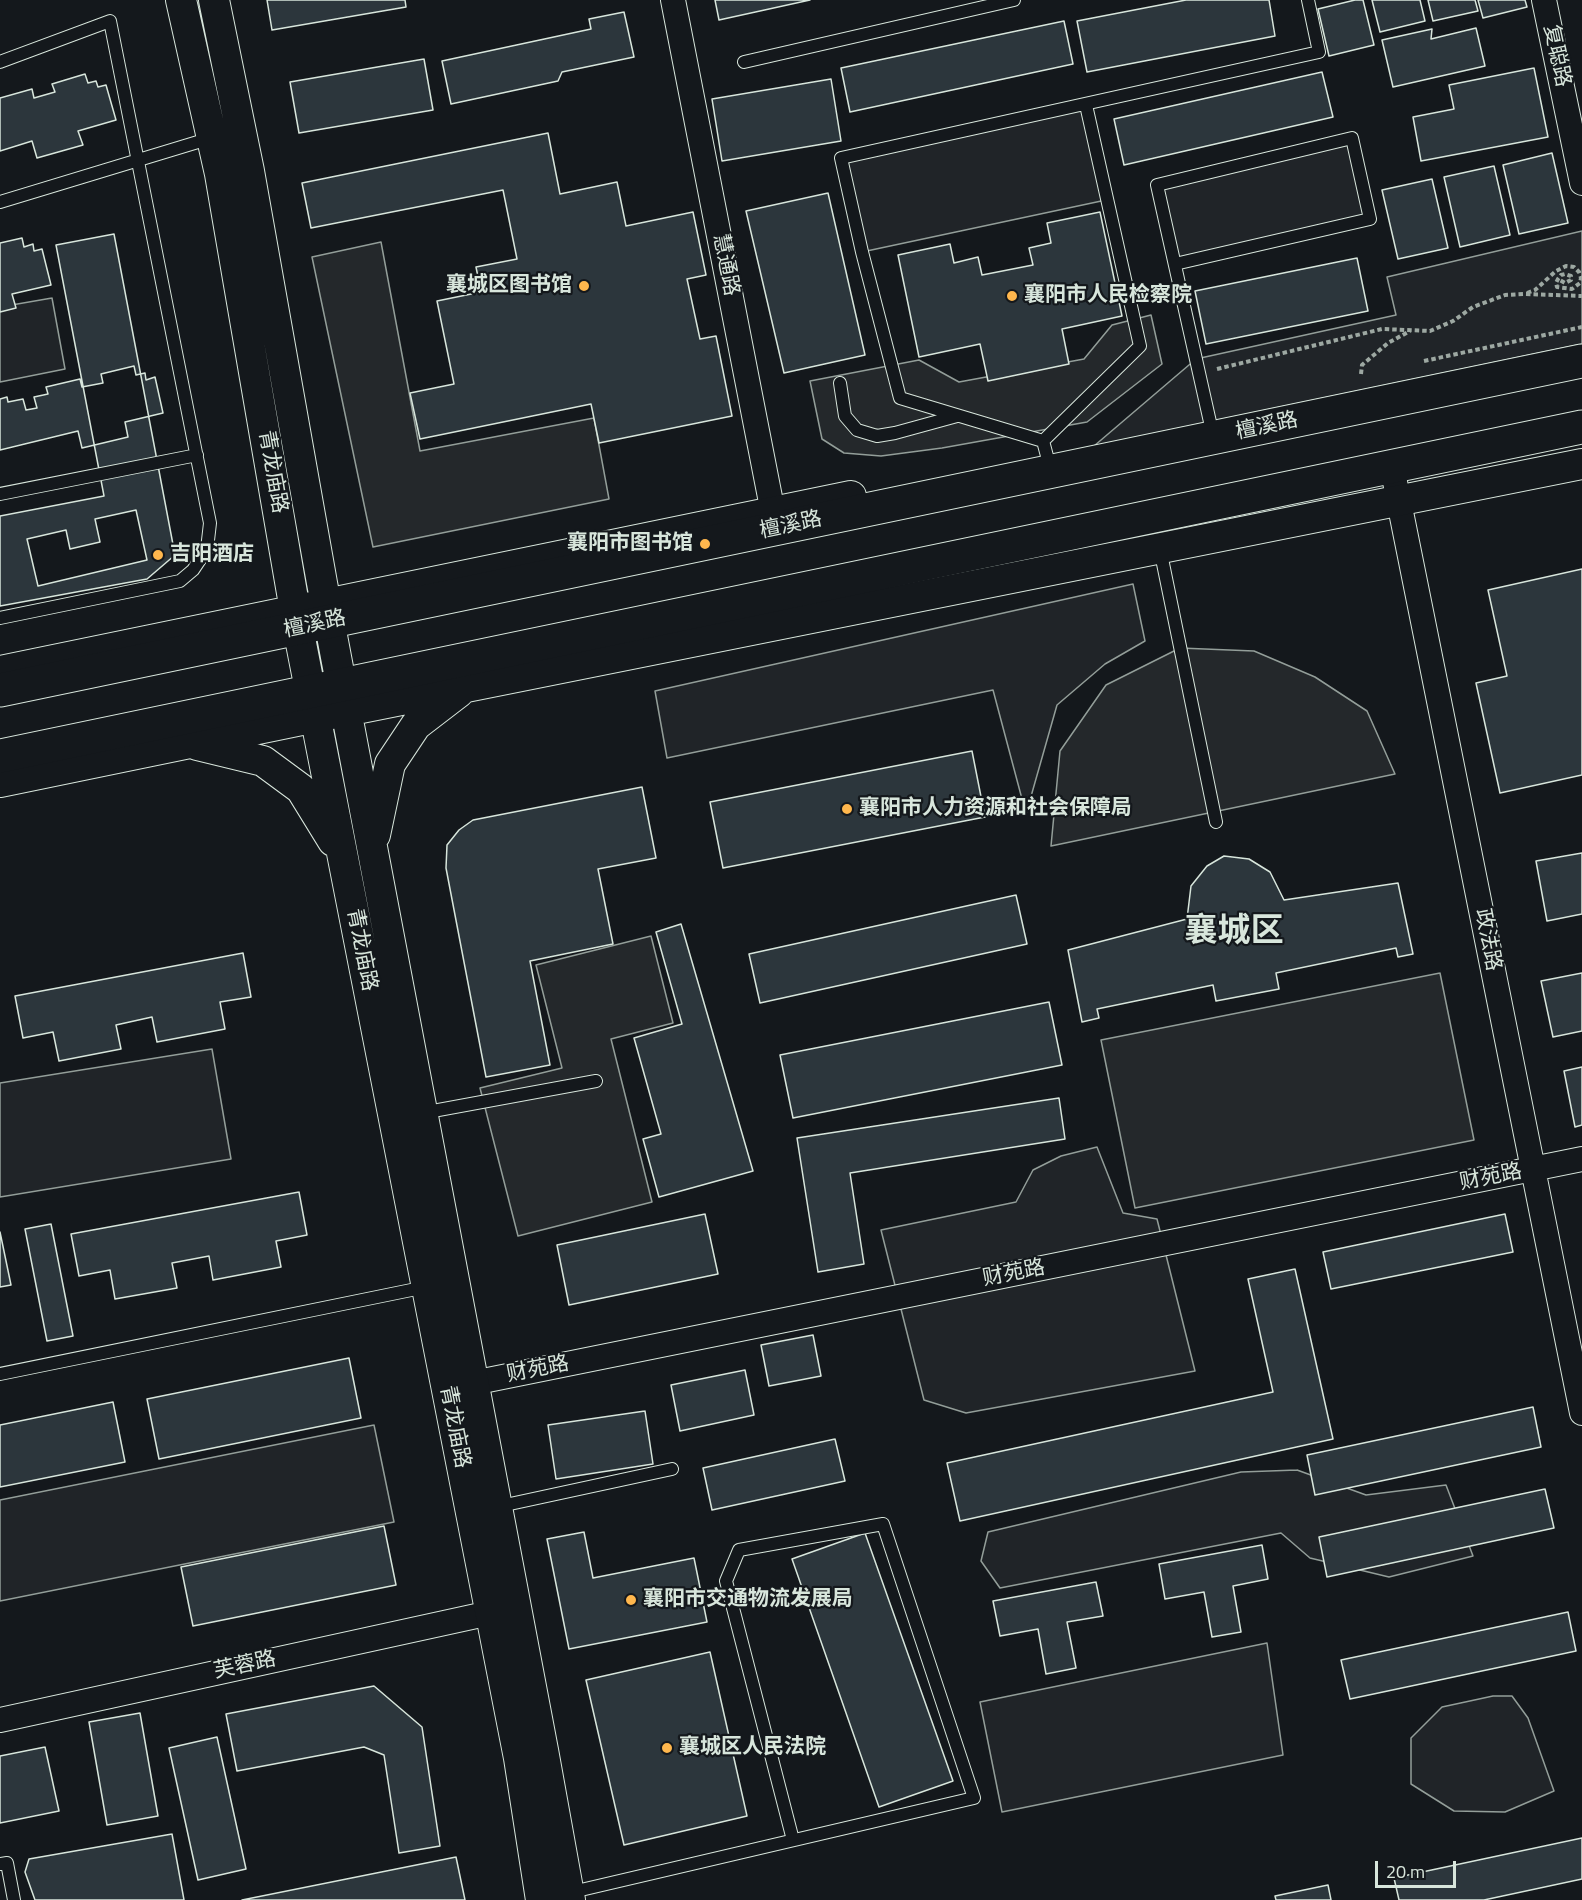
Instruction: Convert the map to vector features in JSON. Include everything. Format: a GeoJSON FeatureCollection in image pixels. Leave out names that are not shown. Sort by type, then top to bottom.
{"type":"FeatureCollection","features":[{"type":"Feature","properties":{"kind":"main road","name":"檀溪路"},"geometry":{"type":"LineString","coordinates":[[0,690],[312,616],[775,521],[1047,456],[1582,361]]}},
{"type":"Feature","properties":{"kind":"main road"},"geometry":{"type":"LineString","coordinates":[[0,756],[329,701],[1392,467],[1582,428]]}},
{"type":"Feature","properties":{"kind":"street","name":"青龙庙路"},"geometry":{"type":"LineString","coordinates":[[181,0],[220,174],[329,701],[372,847],[409,1116],[427,1287],[460,1386]]}},
{"type":"Feature","properties":{"kind":"street","name":"青龙庙路"},"geometry":{"type":"LineString","coordinates":[[214,0],[249,171],[312,616]]}},
{"type":"Feature","properties":{"kind":"street","name":"慧通路"},"geometry":{"type":"LineString","coordinates":[[673,0],[775,521]]}},
{"type":"Feature","properties":{"kind":"street","name":"复聪路"},"geometry":{"type":"LineString","coordinates":[[1544,0],[1582,183]]}},
{"type":"Feature","properties":{"kind":"street"},"geometry":{"type":"LineString","coordinates":[[1047,456],[1582,344]]}},
{"type":"Feature","properties":{"kind":"street"},"geometry":{"type":"LineString","coordinates":[[0,782],[188,743],[329,701],[466,687],[1582,464]]}},
{"type":"Feature","properties":{"kind":"street","name":"政法路"},"geometry":{"type":"LineString","coordinates":[[1392,467],[1582,1413]]}},
{"type":"Feature","properties":{"kind":"street"},"geometry":{"type":"LineString","coordinates":[[0,671],[312,616]]}},
{"type":"Feature","properties":{"kind":"street"},"geometry":{"type":"LineString","coordinates":[[372,847],[390,764],[416,725],[466,687]]}},
{"type":"Feature","properties":{"kind":"street","name":"青龙庙路"},"geometry":{"type":"LineString","coordinates":[[329,701],[344,858],[409,1116],[555,1897]]}},
{"type":"Feature","properties":{"kind":"street"},"geometry":{"type":"LineString","coordinates":[[188,743],[263,761],[302,789],[344,858]]}},
{"type":"Feature","properties":{"kind":"street","name":"财苑路"},"geometry":{"type":"LineString","coordinates":[[460,1386],[1582,1159]]}},
{"type":"Feature","properties":{"kind":"street","name":"青龙庙路"},"geometry":{"type":"LineString","coordinates":[[484,1509],[490,1613],[519,1758],[555,1897]]}},
{"type":"Feature","properties":{"kind":"street","name":"芙蓉路"},"geometry":{"type":"LineString","coordinates":[[0,1720],[490,1613]]}},
{"type":"Feature","properties":{"kind":"lane"},"geometry":{"type":"LineString","coordinates":[[744,62],[1014,0]]}},
{"type":"Feature","properties":{"kind":"lane"},"geometry":{"type":"LineString","coordinates":[[1086,105],[1140,346],[1047,456],[957,416],[900,398],[862,252],[841,158],[1319,52],[1308,0]]}},
{"type":"Feature","properties":{"kind":"lane"},"geometry":{"type":"LineString","coordinates":[[0,62],[110,21],[210,523],[207,549],[193,570],[180,581],[0,618]]}},
{"type":"Feature","properties":{"kind":"lane"},"geometry":{"type":"LineString","coordinates":[[0,202],[212,138]]}},
{"type":"Feature","properties":{"kind":"lane"},"geometry":{"type":"LineString","coordinates":[[1174,264],[1370,219],[1352,138],[1157,185],[1174,264],[1210,422]]}},
{"type":"Feature","properties":{"kind":"lane"},"geometry":{"type":"LineString","coordinates":[[840,383],[845,416],[858,430],[877,436],[957,416]]}},
{"type":"Feature","properties":{"kind":"lane"},"geometry":{"type":"LineString","coordinates":[[0,494],[197,455]]}},
{"type":"Feature","properties":{"kind":"lane"},"geometry":{"type":"LineString","coordinates":[[1159,548],[1216,822]]}},
{"type":"Feature","properties":{"kind":"lane"},"geometry":{"type":"LineString","coordinates":[[409,1116],[596,1081]]}},
{"type":"Feature","properties":{"kind":"lane"},"geometry":{"type":"LineString","coordinates":[[0,1374],[427,1287]]}},
{"type":"Feature","properties":{"kind":"lane"},"geometry":{"type":"LineString","coordinates":[[484,1509],[672,1469]]}},
{"type":"Feature","properties":{"kind":"lane"},"geometry":{"type":"LineString","coordinates":[[555,1897],[974,1798],[883,1524],[739,1550],[726,1581],[793,1840]]}},
{"type":"Feature","properties":{"kind":"lane"},"geometry":{"type":"LineString","coordinates":[[0,1864],[7,1863],[14,1900]]}},
{"type":"Feature","properties":{"kind":"path"},"geometry":{"type":"LineString","coordinates":[[1523,294],[1535,290],[1556,271],[1566,266],[1574,267],[1581,278],[1580,283],[1572,289],[1557,287],[1558,279]]}},
{"type":"Feature","properties":{"kind":"path"},"geometry":{"type":"LineString","coordinates":[[1199,374],[1382,329],[1430,331],[1453,321],[1473,307],[1504,295],[1582,296]]}},
{"type":"Feature","properties":{"kind":"path"},"geometry":{"type":"LineString","coordinates":[[1361,374],[1362,365],[1388,343],[1411,331]]}},
{"type":"Feature","properties":{"kind":"shaded area"},"geometry":{"type":"Polygon","coordinates":[[[1086,105],[1106,200],[862,252],[841,158],[1086,105]]]}},
{"type":"Feature","properties":{"kind":"shaded area"},"geometry":{"type":"Polygon","coordinates":[[[1352,138],[1370,219],[1175,264],[1157,185],[1352,138]]]}},
{"type":"Feature","properties":{"kind":"shaded area"},"geometry":{"type":"Polygon","coordinates":[[[1582,231],[1582,344],[1094,446],[1196,359],[1396,315],[1387,277],[1582,231]]]}},
{"type":"Feature","properties":{"kind":"shaded area"},"geometry":{"type":"Polygon","coordinates":[[[381,242],[420,451],[594,418],[609,499],[373,547],[312,257],[381,242]]]}},
{"type":"Feature","properties":{"kind":"shaded area"},"geometry":{"type":"Polygon","coordinates":[[[52,298],[65,369],[0,382],[0,307],[52,298]]]}},
{"type":"Feature","properties":{"kind":"shaded area"},"geometry":{"type":"Polygon","coordinates":[[[1151,315],[1162,364],[1087,422],[942,448],[881,456],[844,453],[822,439],[810,381],[919,360],[959,382],[1084,359],[1112,325],[1151,315]]]}},
{"type":"Feature","properties":{"kind":"shaded area"},"geometry":{"type":"Polygon","coordinates":[[[1133,584],[1145,641],[1105,664],[1057,705],[1026,814],[993,690],[667,758],[655,691],[1133,584]]]}},
{"type":"Feature","properties":{"kind":"shaded area"},"geometry":{"type":"Polygon","coordinates":[[[1180,648],[1254,651],[1315,677],[1367,711],[1395,774],[1051,846],[1060,751],[1106,685],[1180,648]]]}},
{"type":"Feature","properties":{"kind":"shaded area"},"geometry":{"type":"Polygon","coordinates":[[[651,936],[673,1023],[611,1039],[652,1202],[518,1236],[480,1088],[562,1068],[536,965],[651,936]]]}},
{"type":"Feature","properties":{"kind":"shaded area"},"geometry":{"type":"Polygon","coordinates":[[[1440,973],[1474,1140],[1135,1208],[1101,1040],[1440,973]]]}},
{"type":"Feature","properties":{"kind":"shaded area"},"geometry":{"type":"Polygon","coordinates":[[[212,1049],[231,1159],[0,1197],[0,1083],[212,1049]]]}},
{"type":"Feature","properties":{"kind":"shaded area"},"geometry":{"type":"Polygon","coordinates":[[[1097,1147],[1123,1213],[1157,1219],[1195,1371],[966,1413],[924,1400],[881,1230],[1016,1202],[1033,1170],[1061,1156],[1097,1147]]]}},
{"type":"Feature","properties":{"kind":"shaded area"},"geometry":{"type":"Polygon","coordinates":[[[374,1425],[394,1522],[0,1601],[0,1500],[374,1425]]]}},
{"type":"Feature","properties":{"kind":"shaded area"},"geometry":{"type":"Polygon","coordinates":[[[1297,1470],[1366,1495],[1446,1485],[1473,1556],[1389,1577],[1310,1558],[1281,1533],[1000,1588],[981,1561],[988,1532],[1241,1472],[1297,1470]]]}},
{"type":"Feature","properties":{"kind":"shaded area"},"geometry":{"type":"Polygon","coordinates":[[[1267,1643],[1283,1755],[1002,1812],[980,1702],[1267,1643]]]}},
{"type":"Feature","properties":{"kind":"shaded area"},"geometry":{"type":"Polygon","coordinates":[[[1493,1696],[1512,1696],[1528,1718],[1554,1791],[1505,1812],[1454,1811],[1411,1784],[1411,1738],[1442,1707],[1493,1696]]]}},
{"type":"Feature","properties":{"kind":"building"},"geometry":{"type":"Polygon","coordinates":[[[267,0],[405,0],[406,7],[272,30],[267,0]]]}},
{"type":"Feature","properties":{"kind":"building"},"geometry":{"type":"Polygon","coordinates":[[[715,0],[810,0],[719,20],[715,0]]]}},
{"type":"Feature","properties":{"kind":"building"},"geometry":{"type":"Polygon","coordinates":[[[1186,0],[1269,0],[1275,36],[1087,72],[1077,21],[1186,0]]]}},
{"type":"Feature","properties":{"kind":"building"},"geometry":{"type":"Polygon","coordinates":[[[1363,0],[1374,45],[1329,56],[1318,9],[1363,0]]]}},
{"type":"Feature","properties":{"kind":"building"},"geometry":{"type":"Polygon","coordinates":[[[1372,0],[1420,0],[1425,21],[1380,32],[1372,0]]]}},
{"type":"Feature","properties":{"kind":"building"},"geometry":{"type":"Polygon","coordinates":[[[1428,0],[1475,0],[1478,11],[1433,21],[1428,0]]]}},
{"type":"Feature","properties":{"kind":"building"},"geometry":{"type":"Polygon","coordinates":[[[1478,0],[1525,0],[1527,7],[1483,18],[1478,0]]]}},
{"type":"Feature","properties":{"kind":"building"},"geometry":{"type":"Polygon","coordinates":[[[624,12],[634,57],[562,72],[558,81],[451,104],[442,61],[591,29],[589,19],[624,12]]]}},
{"type":"Feature","properties":{"kind":"building"},"geometry":{"type":"Polygon","coordinates":[[[1064,21],[1073,64],[850,112],[841,68],[1064,21]]]}},
{"type":"Feature","properties":{"kind":"building"},"geometry":{"type":"Polygon","coordinates":[[[1476,28],[1485,66],[1393,87],[1382,40],[1432,29],[1431,39],[1476,28]]]}},
{"type":"Feature","properties":{"kind":"building"},"geometry":{"type":"Polygon","coordinates":[[[424,59],[433,110],[299,133],[290,82],[424,59]]]}},
{"type":"Feature","properties":{"kind":"building"},"geometry":{"type":"Polygon","coordinates":[[[1534,68],[1548,137],[1421,161],[1413,117],[1454,109],[1449,85],[1534,68]]]}},
{"type":"Feature","properties":{"kind":"building"},"geometry":{"type":"Polygon","coordinates":[[[1322,72],[1333,117],[1124,165],[1114,119],[1322,72]]]}},
{"type":"Feature","properties":{"kind":"building"},"geometry":{"type":"Polygon","coordinates":[[[85,74],[88,83],[96,81],[98,87],[106,85],[116,120],[78,131],[83,145],[37,158],[32,141],[0,151],[0,98],[32,89],[34,98],[55,92],[52,84],[85,74]]]}},
{"type":"Feature","properties":{"kind":"building"},"geometry":{"type":"Polygon","coordinates":[[[831,79],[841,141],[722,161],[712,99],[831,79]]]}},
{"type":"Feature","properties":{"kind":"building","name":"襄城区图书馆"},"geometry":{"type":"Polygon","coordinates":[[[548,133],[560,194],[617,182],[626,226],[693,212],[706,275],[687,279],[700,339],[716,336],[732,416],[599,443],[591,404],[420,439],[410,393],[454,384],[437,301],[481,292],[476,267],[517,259],[503,190],[311,228],[302,183],[548,133]]]}},
{"type":"Feature","properties":{"kind":"building"},"geometry":{"type":"Polygon","coordinates":[[[1552,153],[1568,223],[1519,234],[1503,165],[1552,153]]]}},
{"type":"Feature","properties":{"kind":"building"},"geometry":{"type":"Polygon","coordinates":[[[1494,166],[1510,235],[1460,247],[1444,177],[1494,166]]]}},
{"type":"Feature","properties":{"kind":"building"},"geometry":{"type":"Polygon","coordinates":[[[1432,179],[1448,248],[1398,259],[1382,190],[1432,179]]]}},
{"type":"Feature","properties":{"kind":"building"},"geometry":{"type":"Polygon","coordinates":[[[828,193],[865,355],[784,373],[746,211],[828,193]]]}},
{"type":"Feature","properties":{"kind":"building","name":"襄阳市人民检察院"},"geometry":{"type":"Polygon","coordinates":[[[1100,212],[1122,316],[1062,329],[1069,364],[988,381],[980,344],[919,357],[898,255],[950,244],[954,263],[978,257],[982,275],[1033,265],[1029,248],[1051,243],[1047,223],[1100,212]]]}},
{"type":"Feature","properties":{"kind":"building"},"geometry":{"type":"Polygon","coordinates":[[[114,234],[175,555],[147,579],[0,606],[0,516],[104,496],[56,245],[114,234]]]}},
{"type":"Feature","properties":{"kind":"building"},"geometry":{"type":"Polygon","coordinates":[[[22,238],[24,247],[33,244],[34,251],[42,249],[51,285],[12,294],[16,308],[0,312],[0,243],[22,238]]]}},
{"type":"Feature","properties":{"kind":"building"},"geometry":{"type":"Polygon","coordinates":[[[1357,258],[1368,311],[1206,344],[1195,291],[1357,258]]]}},
{"type":"Feature","properties":{"kind":"building"},"geometry":{"type":"Polygon","coordinates":[[[134,366],[136,375],[145,373],[146,380],[155,377],[163,413],[125,422],[128,437],[82,448],[78,431],[0,450],[0,399],[7,397],[8,402],[23,399],[26,410],[37,408],[34,397],[48,394],[46,387],[80,379],[82,387],[103,383],[101,374],[134,366]]]}},
{"type":"Feature","properties":{"kind":"building"},"geometry":{"type":"Polygon","coordinates":[[[136,510],[147,560],[38,586],[27,539],[66,530],[70,549],[100,542],[95,519],[136,510]]]}},
{"type":"Feature","properties":{"kind":"building"},"geometry":{"type":"Polygon","coordinates":[[[1582,569],[1582,775],[1500,793],[1476,683],[1507,676],[1488,590],[1582,569]]]}},
{"type":"Feature","properties":{"kind":"building","name":"襄阳市人力资源和社会保障局"},"geometry":{"type":"Polygon","coordinates":[[[972,751],[985,817],[723,868],[710,802],[972,751]]]}},
{"type":"Feature","properties":{"kind":"building"},"geometry":{"type":"Polygon","coordinates":[[[642,787],[656,858],[598,869],[613,944],[530,961],[550,1065],[486,1077],[446,868],[447,845],[459,830],[473,820],[642,787]]]}},
{"type":"Feature","properties":{"kind":"building"},"geometry":{"type":"Polygon","coordinates":[[[1582,853],[1582,914],[1547,921],[1536,861],[1582,853]]]}},
{"type":"Feature","properties":{"kind":"building"},"geometry":{"type":"Polygon","coordinates":[[[1224,856],[1249,859],[1270,872],[1284,900],[1398,883],[1413,954],[1398,957],[1396,948],[1276,973],[1279,989],[1216,1001],[1213,985],[1097,1009],[1099,1018],[1082,1022],[1068,950],[1187,919],[1191,886],[1207,866],[1224,856]]]}},
{"type":"Feature","properties":{"kind":"building"},"geometry":{"type":"Polygon","coordinates":[[[1016,895],[1027,944],[760,1003],[749,954],[1016,895]]]}},
{"type":"Feature","properties":{"kind":"building"},"geometry":{"type":"Polygon","coordinates":[[[681,924],[753,1171],[659,1197],[643,1139],[661,1134],[634,1038],[682,1024],[656,932],[681,924]]]}},
{"type":"Feature","properties":{"kind":"building"},"geometry":{"type":"Polygon","coordinates":[[[243,953],[251,997],[220,1002],[225,1029],[157,1042],[152,1017],[116,1025],[121,1049],[59,1061],[53,1032],[23,1038],[15,996],[243,953]]]}},
{"type":"Feature","properties":{"kind":"building"},"geometry":{"type":"Polygon","coordinates":[[[1582,973],[1582,1031],[1553,1037],[1541,981],[1582,973]]]}},
{"type":"Feature","properties":{"kind":"building"},"geometry":{"type":"Polygon","coordinates":[[[1049,1002],[1062,1065],[793,1118],[780,1055],[1049,1002]]]}},
{"type":"Feature","properties":{"kind":"building"},"geometry":{"type":"Polygon","coordinates":[[[1582,1067],[1582,1125],[1575,1127],[1564,1071],[1582,1067]]]}},
{"type":"Feature","properties":{"kind":"building"},"geometry":{"type":"Polygon","coordinates":[[[1059,1098],[1065,1139],[850,1173],[864,1264],[818,1272],[797,1138],[1059,1098]]]}},
{"type":"Feature","properties":{"kind":"building"},"geometry":{"type":"Polygon","coordinates":[[[299,1192],[307,1235],[276,1241],[281,1267],[213,1280],[209,1256],[172,1263],[177,1288],[115,1299],[110,1270],[79,1276],[71,1234],[299,1192]]]}},
{"type":"Feature","properties":{"kind":"building"},"geometry":{"type":"Polygon","coordinates":[[[705,1214],[718,1274],[569,1305],[557,1245],[705,1214]]]}},
{"type":"Feature","properties":{"kind":"building"},"geometry":{"type":"Polygon","coordinates":[[[1505,1214],[1513,1252],[1331,1289],[1323,1252],[1505,1214]]]}},
{"type":"Feature","properties":{"kind":"building"},"geometry":{"type":"Polygon","coordinates":[[[51,1224],[73,1336],[47,1341],[25,1229],[51,1224]]]}},
{"type":"Feature","properties":{"kind":"building"},"geometry":{"type":"Polygon","coordinates":[[[0,1232],[11,1285],[0,1287],[0,1232]]]}},
{"type":"Feature","properties":{"kind":"building"},"geometry":{"type":"Polygon","coordinates":[[[1295,1269],[1333,1439],[960,1521],[947,1463],[1273,1392],[1248,1279],[1295,1269]]]}},
{"type":"Feature","properties":{"kind":"building"},"geometry":{"type":"Polygon","coordinates":[[[813,1335],[821,1376],[769,1386],[761,1345],[813,1335]]]}},
{"type":"Feature","properties":{"kind":"building"},"geometry":{"type":"Polygon","coordinates":[[[349,1358],[361,1418],[159,1459],[147,1399],[349,1358]]]}},
{"type":"Feature","properties":{"kind":"building"},"geometry":{"type":"Polygon","coordinates":[[[745,1370],[754,1415],[680,1431],[671,1385],[745,1370]]]}},
{"type":"Feature","properties":{"kind":"building"},"geometry":{"type":"Polygon","coordinates":[[[113,1402],[125,1462],[0,1487],[0,1425],[113,1402]]]}},
{"type":"Feature","properties":{"kind":"building"},"geometry":{"type":"Polygon","coordinates":[[[1533,1407],[1541,1447],[1315,1495],[1307,1455],[1533,1407]]]}},
{"type":"Feature","properties":{"kind":"building"},"geometry":{"type":"Polygon","coordinates":[[[645,1411],[653,1464],[556,1479],[548,1425],[645,1411]]]}},
{"type":"Feature","properties":{"kind":"building"},"geometry":{"type":"Polygon","coordinates":[[[835,1439],[845,1481],[712,1510],[703,1468],[835,1439]]]}},
{"type":"Feature","properties":{"kind":"building"},"geometry":{"type":"Polygon","coordinates":[[[1545,1489],[1554,1528],[1327,1577],[1319,1537],[1545,1489]]]}},
{"type":"Feature","properties":{"kind":"building"},"geometry":{"type":"Polygon","coordinates":[[[384,1526],[396,1585],[193,1626],[181,1567],[384,1526]]]}},
{"type":"Feature","properties":{"kind":"building","name":"襄阳市交通物流发展局"},"geometry":{"type":"Polygon","coordinates":[[[584,1532],[593,1578],[694,1558],[707,1622],[569,1649],[547,1539],[584,1532]]]}},
{"type":"Feature","properties":{"kind":"building"},"geometry":{"type":"Polygon","coordinates":[[[865,1533],[953,1781],[879,1807],[792,1559],[865,1533]]]}},
{"type":"Feature","properties":{"kind":"building"},"geometry":{"type":"Polygon","coordinates":[[[1262,1545],[1268,1579],[1233,1586],[1241,1632],[1212,1637],[1204,1592],[1165,1599],[1159,1564],[1262,1545]]]}},
{"type":"Feature","properties":{"kind":"building"},"geometry":{"type":"Polygon","coordinates":[[[1096,1582],[1103,1616],[1067,1622],[1076,1668],[1046,1674],[1038,1629],[1000,1636],[993,1601],[1096,1582]]]}},
{"type":"Feature","properties":{"kind":"building"},"geometry":{"type":"Polygon","coordinates":[[[1568,1612],[1576,1651],[1350,1699],[1341,1660],[1568,1612]]]}},
{"type":"Feature","properties":{"kind":"building","name":"襄城区人民法院"},"geometry":{"type":"Polygon","coordinates":[[[710,1652],[747,1816],[624,1845],[586,1680],[710,1652]]]}},
{"type":"Feature","properties":{"kind":"building"},"geometry":{"type":"Polygon","coordinates":[[[374,1686],[422,1727],[440,1846],[399,1853],[384,1755],[364,1747],[237,1771],[226,1714],[374,1686]]]}},
{"type":"Feature","properties":{"kind":"building"},"geometry":{"type":"Polygon","coordinates":[[[140,1713],[158,1816],[107,1825],[89,1722],[140,1713]]]}},
{"type":"Feature","properties":{"kind":"building"},"geometry":{"type":"Polygon","coordinates":[[[217,1737],[246,1869],[198,1880],[169,1748],[217,1737]]]}},
{"type":"Feature","properties":{"kind":"building"},"geometry":{"type":"Polygon","coordinates":[[[45,1747],[59,1811],[0,1823],[0,1756],[45,1747]]]}},
{"type":"Feature","properties":{"kind":"building"},"geometry":{"type":"Polygon","coordinates":[[[172,1834],[184,1900],[35,1900],[25,1872],[29,1859],[172,1834]]]}},
{"type":"Feature","properties":{"kind":"building"},"geometry":{"type":"Polygon","coordinates":[[[1582,1838],[1582,1879],[1484,1900],[1399,1900],[1394,1878],[1582,1838]]]}},
{"type":"Feature","properties":{"kind":"building"},"geometry":{"type":"Polygon","coordinates":[[[456,1857],[465,1900],[242,1900],[456,1857]]]}},
{"type":"Feature","properties":{"kind":"building"},"geometry":{"type":"Polygon","coordinates":[[[1328,1885],[1331,1900],[1276,1900],[1275,1896],[1328,1885]]]}},
{"type":"Feature","properties":{"kind":"place","name":"襄城区图书馆"},"geometry":{"type":"Point","coordinates":[584,286]}},
{"type":"Feature","properties":{"kind":"place","name":"襄阳市人民检察院"},"geometry":{"type":"Point","coordinates":[1012,296]}},
{"type":"Feature","properties":{"kind":"place","name":"襄阳市图书馆"},"geometry":{"type":"Point","coordinates":[705,544]}},
{"type":"Feature","properties":{"kind":"place","name":"吉阳酒店"},"geometry":{"type":"Point","coordinates":[158,555]}},
{"type":"Feature","properties":{"kind":"place","name":"襄阳市人力资源和社会保障局"},"geometry":{"type":"Point","coordinates":[847,809]}},
{"type":"Feature","properties":{"kind":"place","name":"襄阳市交通物流发展局"},"geometry":{"type":"Point","coordinates":[631,1600]}},
{"type":"Feature","properties":{"kind":"place","name":"襄城区人民法院"},"geometry":{"type":"Point","coordinates":[667,1748]}},
{"type":"Feature","properties":{"kind":"district","name":"襄城区"},"geometry":{"type":"Point","coordinates":[1234,933]}}]}
